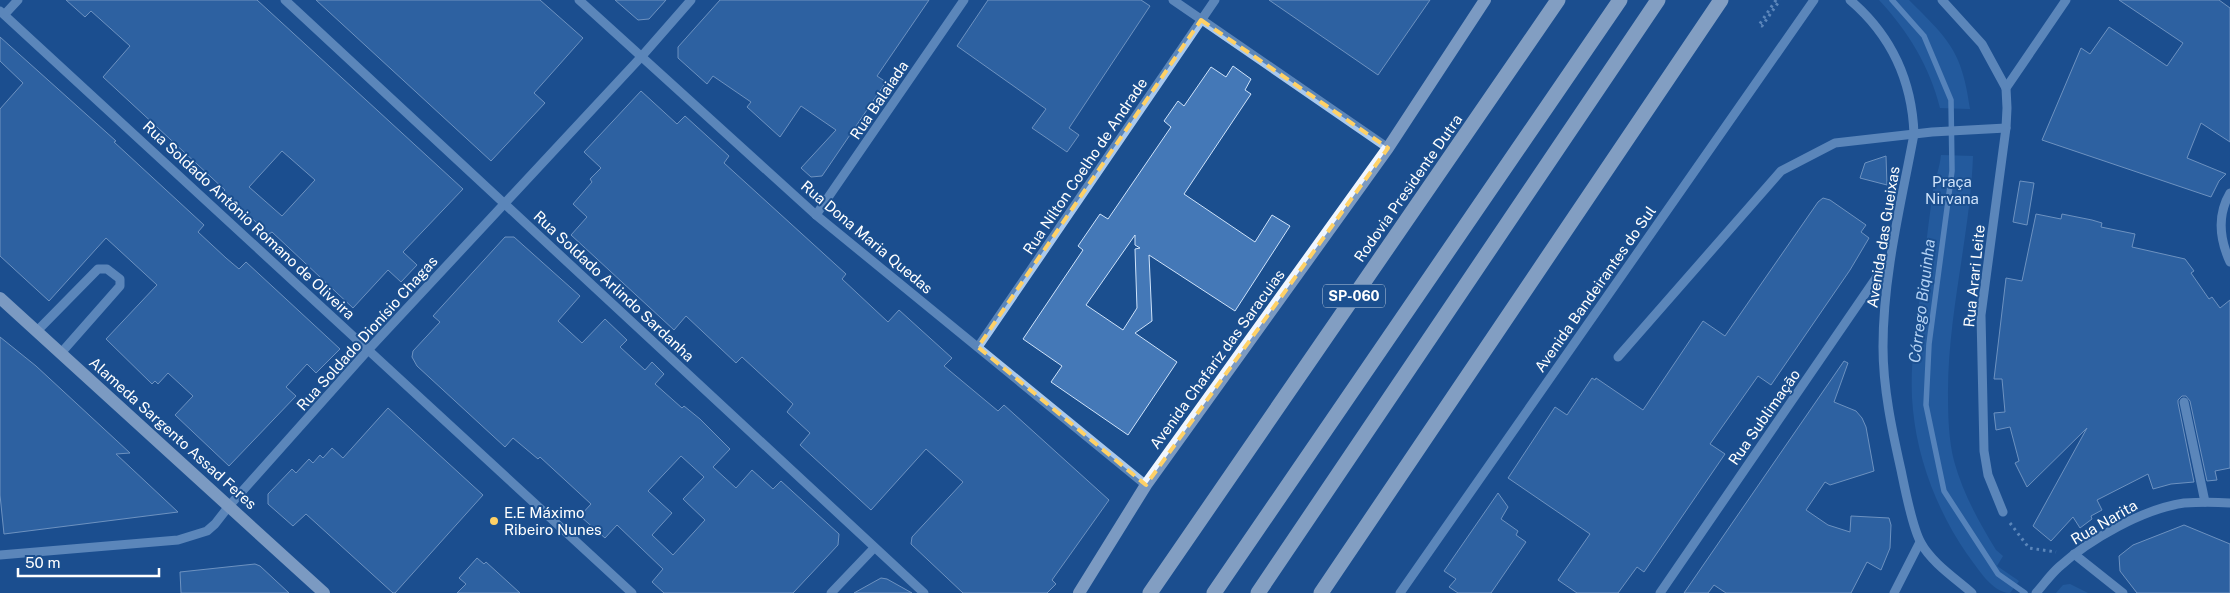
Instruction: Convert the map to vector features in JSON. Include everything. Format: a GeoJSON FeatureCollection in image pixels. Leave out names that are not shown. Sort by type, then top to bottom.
{"type":"FeatureCollection","features":[{"type":"Feature","properties":{"kind":"highway","name":"Rodovia Presidente Dutra"},"geometry":{"type":"LineString","coordinates":[[1150,593],[1558,0]]}},
{"type":"Feature","properties":{"kind":"highway","name":"SP-060"},"geometry":{"type":"LineString","coordinates":[[1214,593],[1620,0]]}},
{"type":"Feature","properties":{"kind":"highway"},"geometry":{"type":"LineString","coordinates":[[1258,593],[1658,0]]}},
{"type":"Feature","properties":{"kind":"highway"},"geometry":{"type":"LineString","coordinates":[[1321,593],[1721,0]]}},
{"type":"Feature","properties":{"kind":"main road","name":"Avenida Chafariz das Saracuias"},"geometry":{"type":"LineString","coordinates":[[1079,593],[1146,484],[1388,148],[1485,0]]}},
{"type":"Feature","properties":{"kind":"main road","name":"Alameda Sargento Assad Feres"},"geometry":{"type":"LineString","coordinates":[[0,298],[324,593]]}},
{"type":"Feature","properties":{"kind":"street"},"geometry":{"type":"LineString","coordinates":[[2,13],[18,0]]}},
{"type":"Feature","properties":{"kind":"street","name":"Rua Soldado Arlindo Sardanha"},"geometry":{"type":"LineString","coordinates":[[285,0],[924,593]]}},
{"type":"Feature","properties":{"kind":"street","name":"Rua Dona Maria Quedas"},"geometry":{"type":"LineString","coordinates":[[579,0],[816,215],[1146,484]]}},
{"type":"Feature","properties":{"kind":"street","name":"Rua Soldado Dionísio Chagas"},"geometry":{"type":"LineString","coordinates":[[0,555],[178,540],[207,531],[216,524],[229,506],[369,349],[642,56],[691,0]]}},
{"type":"Feature","properties":{"kind":"street","name":"Rua Balaiada"},"geometry":{"type":"LineString","coordinates":[[816,215],[964,0]]}},
{"type":"Feature","properties":{"kind":"street"},"geometry":{"type":"LineString","coordinates":[[1173,0],[1388,148]]}},
{"type":"Feature","properties":{"kind":"street","name":"Rua Nílton Coelho de Andrade"},"geometry":{"type":"LineString","coordinates":[[978,347],[1215,0]]}},
{"type":"Feature","properties":{"kind":"street","name":"Avenida Bandeirantes do Sul"},"geometry":{"type":"LineString","coordinates":[[1400,593],[1814,0]]}},
{"type":"Feature","properties":{"kind":"street","name":"Avenida das Gueixas"},"geometry":{"type":"LineString","coordinates":[[1850,0],[1877,27],[1892,48],[1909,92],[1914,134],[1891,256],[1884,338],[1885,382],[1896,451],[1920,542],[1934,559],[1972,593]]}},
{"type":"Feature","properties":{"kind":"street"},"geometry":{"type":"LineString","coordinates":[[1942,0],[1982,44],[2006,88],[2066,0]]}},
{"type":"Feature","properties":{"kind":"street","name":"Rua Soldado Antônio Romano de Oliveira"},"geometry":{"type":"LineString","coordinates":[[2,13],[632,593]]}},
{"type":"Feature","properties":{"kind":"street","name":"Rua Arari Leite"},"geometry":{"type":"LineString","coordinates":[[2003,512],[1988,475],[1984,451],[1981,315],[2006,128],[2006,88]]}},
{"type":"Feature","properties":{"kind":"street"},"geometry":{"type":"LineString","coordinates":[[1618,356],[1781,171],[1834,143],[1932,132],[2006,128]]}},
{"type":"Feature","properties":{"kind":"street"},"geometry":{"type":"LineString","coordinates":[[2230,193],[2221,215],[2224,244],[2230,262]]}},
{"type":"Feature","properties":{"kind":"street","name":"Rua Sublimação"},"geometry":{"type":"LineString","coordinates":[[1660,593],[1891,256]]}},
{"type":"Feature","properties":{"kind":"street"},"geometry":{"type":"LineString","coordinates":[[37,331],[98,269],[107,269],[120,279],[120,286],[61,353]]}},
{"type":"Feature","properties":{"kind":"street"},"geometry":{"type":"LineString","coordinates":[[2184,402],[2205,502]]}},
{"type":"Feature","properties":{"kind":"street","name":"Rua Narita"},"geometry":{"type":"LineString","coordinates":[[2036,593],[2058,568],[2074,554],[2149,512],[2183,504],[2205,502],[2230,503]]}},
{"type":"Feature","properties":{"kind":"street"},"geometry":{"type":"LineString","coordinates":[[1894,593],[1920,542]]}},
{"type":"Feature","properties":{"kind":"street"},"geometry":{"type":"LineString","coordinates":[[831,593],[874,548]]}},
{"type":"Feature","properties":{"kind":"street"},"geometry":{"type":"LineString","coordinates":[[2074,554],[2123,593]]}},
{"type":"Feature","properties":{"kind":"path"},"geometry":{"type":"LineString","coordinates":[[1776,0],[1759,24],[1762,26],[1780,0]]}},
{"type":"Feature","properties":{"kind":"path"},"geometry":{"type":"LineString","coordinates":[[2003,512],[2029,548],[2074,554]]}},
{"type":"Feature","properties":{"kind":"highlighted area"},"geometry":{"type":"Polygon","coordinates":[[[1201,20],[1388,148],[1146,485],[978,347],[1201,20]]]}},
{"type":"Feature","properties":{"kind":"green space"},"geometry":{"type":"Polygon","coordinates":[[[1879,0],[1909,0],[1944,37],[1958,60],[1963,73],[1970,109],[1940,108],[1936,93],[1917,50],[1879,0]]]}},
{"type":"Feature","properties":{"kind":"green space","name":"Praça Nirvana"},"geometry":{"type":"Polygon","coordinates":[[[1941,155],[1973,156],[1968,216],[1951,337],[1948,413],[1951,446],[1954,461],[1967,496],[1996,550],[2003,556],[1997,566],[2019,581],[2010,593],[1997,589],[1985,578],[1967,554],[1947,521],[1931,485],[1919,448],[1913,410],[1913,353],[1933,191],[1941,155]]]}},
{"type":"Feature","properties":{"kind":"green space"},"geometry":{"type":"Polygon","coordinates":[[[2070,584],[2088,593],[2056,593],[2063,585],[2070,584]]]}},
{"type":"Feature","properties":{"kind":"building"},"geometry":{"type":"Polygon","coordinates":[[[66,0],[257,0],[463,189],[403,252],[417,265],[401,282],[388,270],[353,308],[272,232],[269,234],[223,192],[225,190],[103,77],[130,46],[91,11],[85,17],[66,0]],[[282,151],[249,187],[282,216],[315,180],[282,151]]]}},
{"type":"Feature","properties":{"kind":"building"},"geometry":{"type":"Polygon","coordinates":[[[316,0],[540,0],[583,38],[534,93],[545,103],[491,161],[316,0]]]}},
{"type":"Feature","properties":{"kind":"building"},"geometry":{"type":"Polygon","coordinates":[[[615,0],[666,0],[649,19],[638,20],[615,0]]]}},
{"type":"Feature","properties":{"kind":"building"},"geometry":{"type":"Polygon","coordinates":[[[720,0],[929,0],[877,76],[886,82],[822,176],[811,177],[801,168],[836,130],[801,106],[780,137],[747,107],[751,102],[713,76],[707,84],[678,58],[678,47],[720,0]]]}},
{"type":"Feature","properties":{"kind":"building"},"geometry":{"type":"Polygon","coordinates":[[[988,0],[1141,0],[1150,6],[1069,128],[1079,135],[1067,152],[1032,128],[1046,109],[957,46],[988,0]]]}},
{"type":"Feature","properties":{"kind":"building"},"geometry":{"type":"Polygon","coordinates":[[[1269,0],[1430,0],[1378,75],[1269,0]]]}},
{"type":"Feature","properties":{"kind":"building"},"geometry":{"type":"Polygon","coordinates":[[[2119,0],[2219,0],[2230,8],[2230,142],[2201,123],[2187,158],[2226,174],[2219,181],[2211,197],[2042,140],[2081,48],[2090,54],[2109,27],[2167,66],[2183,43],[2119,0]]]}},
{"type":"Feature","properties":{"kind":"building"},"geometry":{"type":"Polygon","coordinates":[[[0,37],[116,141],[114,142],[204,225],[198,232],[226,258],[239,269],[246,262],[340,349],[316,373],[307,364],[286,387],[296,396],[229,466],[175,415],[193,396],[168,373],[158,384],[155,381],[152,384],[106,339],[157,285],[106,238],[49,301],[0,256],[0,109],[23,83],[0,61],[0,37]]]}},
{"type":"Feature","properties":{"kind":"building"},"geometry":{"type":"Polygon","coordinates":[[[1233,66],[1251,79],[1245,90],[1251,94],[1184,194],[1255,242],[1272,215],[1290,226],[1235,311],[1149,255],[1152,321],[1135,333],[1177,362],[1128,435],[1051,382],[1062,366],[1023,339],[1083,250],[1078,246],[1100,214],[1108,219],[1171,127],[1164,121],[1178,101],[1184,106],[1211,67],[1226,77],[1233,66]],[[1135,235],[1086,305],[1123,330],[1137,308],[1135,249],[1140,248],[1135,245],[1135,235]]]}},
{"type":"Feature","properties":{"kind":"building"},"geometry":{"type":"Polygon","coordinates":[[[641,91],[677,124],[685,116],[729,156],[724,163],[846,274],[842,279],[888,322],[899,310],[952,358],[944,366],[998,411],[1004,405],[1109,500],[1052,580],[1056,584],[1047,593],[963,593],[911,544],[912,537],[963,482],[926,449],[871,510],[800,445],[810,433],[787,412],[793,404],[742,357],[736,363],[686,316],[674,330],[571,235],[587,217],[573,204],[592,182],[590,179],[601,168],[584,152],[641,91]]]}},
{"type":"Feature","properties":{"kind":"building"},"geometry":{"type":"Polygon","coordinates":[[[1886,156],[1887,185],[1860,178],[1865,163],[1886,156]]]}},
{"type":"Feature","properties":{"kind":"building"},"geometry":{"type":"Polygon","coordinates":[[[2020,181],[2034,183],[2027,225],[2013,222],[2020,181]]]}},
{"type":"Feature","properties":{"kind":"building"},"geometry":{"type":"Polygon","coordinates":[[[1823,198],[1830,200],[1866,225],[1861,232],[1869,238],[1850,270],[1771,385],[1758,376],[1710,444],[1725,454],[1644,572],[1637,567],[1618,593],[1577,593],[1558,580],[1590,534],[1508,478],[1555,407],[1567,415],[1592,378],[1595,380],[1596,378],[1643,410],[1703,321],[1725,336],[1818,202],[1823,198]]]}},
{"type":"Feature","properties":{"kind":"building"},"geometry":{"type":"Polygon","coordinates":[[[2036,214],[2061,219],[2062,214],[2092,220],[2102,223],[2101,227],[2135,234],[2132,247],[2185,259],[2194,271],[2191,273],[2209,299],[2212,297],[2220,308],[2230,300],[2230,468],[2215,471],[2217,480],[2207,481],[2190,401],[2186,396],[2182,396],[2178,403],[2194,482],[2171,484],[2153,489],[2148,474],[2097,500],[2102,510],[2091,516],[2092,519],[2080,528],[2073,517],[2051,541],[2033,526],[2087,428],[2027,487],[2015,463],[2019,461],[2010,427],[1996,430],[1994,413],[2005,412],[2002,379],[1994,379],[2006,278],[2022,281],[2036,214]]]}},
{"type":"Feature","properties":{"kind":"building"},"geometry":{"type":"Polygon","coordinates":[[[505,237],[514,237],[580,296],[558,321],[582,343],[605,319],[627,340],[620,347],[645,370],[652,362],[664,374],[655,384],[682,408],[684,406],[700,419],[730,449],[713,467],[736,488],[752,470],[773,489],[781,481],[839,534],[838,545],[793,593],[664,593],[652,582],[663,569],[617,525],[605,538],[580,516],[591,504],[540,457],[538,459],[513,438],[505,447],[417,366],[412,357],[413,351],[440,322],[433,316],[505,237]],[[681,456],[648,491],[672,513],[652,535],[673,555],[705,520],[683,499],[704,477],[681,456]]]}},
{"type":"Feature","properties":{"kind":"building"},"geometry":{"type":"Polygon","coordinates":[[[0,337],[36,366],[130,453],[116,454],[178,512],[4,534],[0,495],[0,337]]]}},
{"type":"Feature","properties":{"kind":"building"},"geometry":{"type":"Polygon","coordinates":[[[1844,361],[1848,363],[1834,402],[1856,411],[1862,418],[1866,427],[1874,471],[1830,485],[1825,482],[1806,510],[1828,525],[1850,532],[1851,516],[1889,518],[1891,525],[1890,548],[1881,570],[1867,562],[1851,593],[1726,593],[1714,585],[1708,593],[1684,593],[1844,361]]]}},
{"type":"Feature","properties":{"kind":"building"},"geometry":{"type":"Polygon","coordinates":[[[388,408],[483,495],[395,593],[306,514],[293,526],[268,504],[268,494],[292,469],[296,473],[309,459],[313,463],[320,455],[323,458],[332,448],[343,458],[388,408]]]}},
{"type":"Feature","properties":{"kind":"building"},"geometry":{"type":"Polygon","coordinates":[[[1498,493],[1508,507],[1501,519],[1518,531],[1516,535],[1526,542],[1491,593],[1458,593],[1449,587],[1456,579],[1444,571],[1498,493]]]}},
{"type":"Feature","properties":{"kind":"building"},"geometry":{"type":"Polygon","coordinates":[[[2184,525],[2230,544],[2230,593],[2137,593],[2120,571],[2119,556],[2133,545],[2184,525]]]}},
{"type":"Feature","properties":{"kind":"building"},"geometry":{"type":"Polygon","coordinates":[[[477,558],[484,564],[486,562],[520,593],[457,593],[466,584],[459,578],[477,558]]]}},
{"type":"Feature","properties":{"kind":"building"},"geometry":{"type":"Polygon","coordinates":[[[255,564],[260,566],[289,593],[181,593],[180,572],[255,564]]]}},
{"type":"Feature","properties":{"kind":"building"},"geometry":{"type":"Polygon","coordinates":[[[881,578],[887,579],[912,593],[854,593],[881,578]]]}},
{"type":"Feature","properties":{"kind":"waterway","name":"Córrego Biquinha"},"geometry":{"type":"LineString","coordinates":[[1892,0],[1924,36],[1951,100],[1952,171],[1929,344],[1926,405],[1944,491],[1998,574],[2025,593]]}},
{"type":"Feature","properties":{"kind":"place","name":"E.E Máximo Ribeiro Nunes"},"geometry":{"type":"Point","coordinates":[494,521]}}]}
